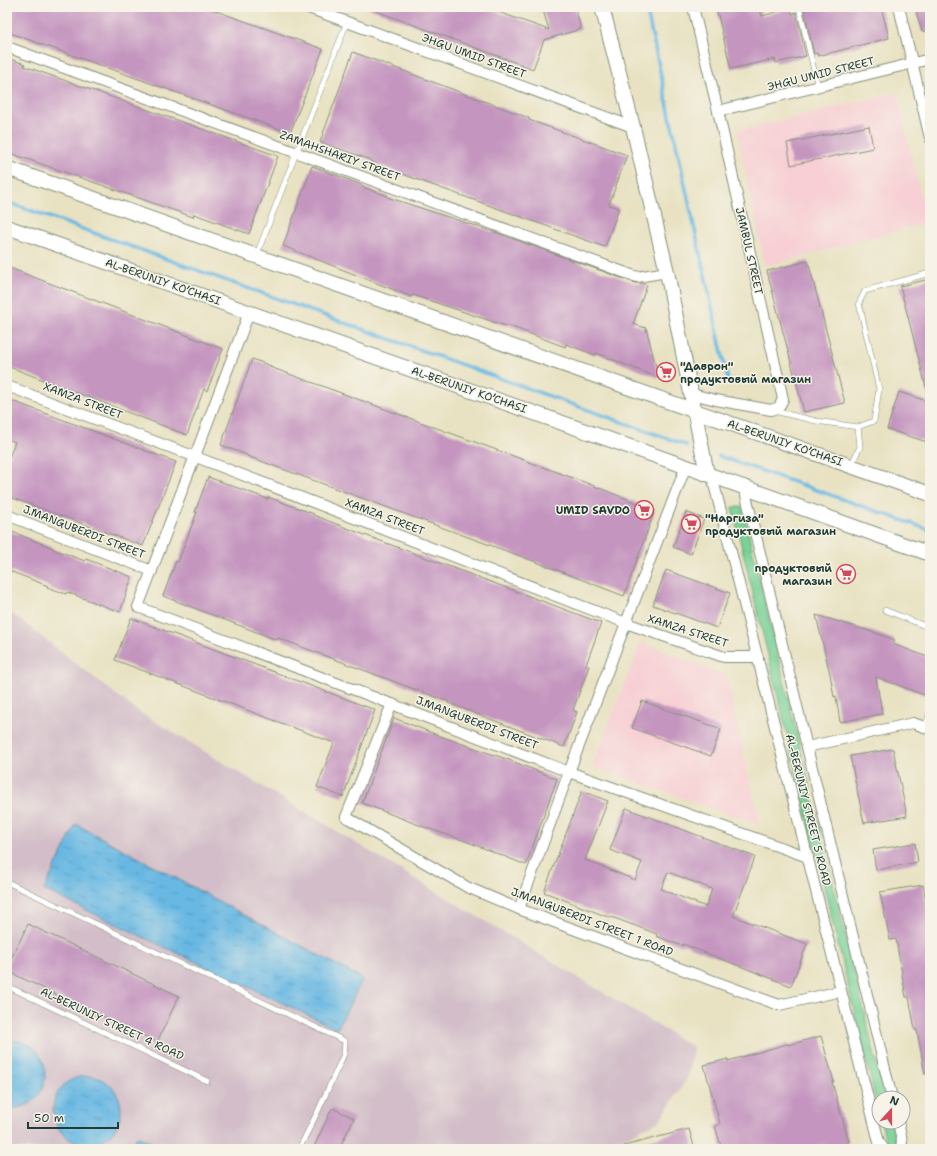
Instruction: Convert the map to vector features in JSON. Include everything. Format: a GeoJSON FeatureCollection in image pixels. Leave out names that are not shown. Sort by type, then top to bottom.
{"type":"FeatureCollection","features":[{"type":"Feature","properties":{"kind":"main road"},"geometry":{"type":"LineString","coordinates":[[602,7],[633,127],[667,272],[709,475]]}},
{"type":"Feature","properties":{"kind":"main road","name":"AL-BERUNIY KO’CHASI"},"geometry":{"type":"LineString","coordinates":[[7,168],[930,494]]}},
{"type":"Feature","properties":{"kind":"main road","name":"AL-BERUNIY KO’CHASI"},"geometry":{"type":"LineString","coordinates":[[7,227],[686,466],[930,554]]}},
{"type":"Feature","properties":{"kind":"street","name":"ЭHGU UMID STREET"},"geometry":{"type":"LineString","coordinates":[[306,7],[633,127]]}},
{"type":"Feature","properties":{"kind":"street","name":"JAMBUL STREET"},"geometry":{"type":"LineString","coordinates":[[693,7],[783,399],[779,407],[772,410]]}},
{"type":"Feature","properties":{"kind":"street"},"geometry":{"type":"LineString","coordinates":[[899,7],[930,138]]}},
{"type":"Feature","properties":{"kind":"street","name":"ZAMAHSHARIY STREET"},"geometry":{"type":"LineString","coordinates":[[7,47],[636,277],[667,272]]}},
{"type":"Feature","properties":{"kind":"street","name":"ЭHGU UMID STREET"},"geometry":{"type":"LineString","coordinates":[[718,111],[930,59]]}},
{"type":"Feature","properties":{"kind":"street"},"geometry":{"type":"LineString","coordinates":[[152,571],[249,313]]}},
{"type":"Feature","properties":{"kind":"street","name":"XAMZA STREET"},"geometry":{"type":"LineString","coordinates":[[7,386],[196,457],[626,623],[724,657],[758,657]]}},
{"type":"Feature","properties":{"kind":"street"},"geometry":{"type":"LineString","coordinates":[[692,394],[772,410]]}},
{"type":"Feature","properties":{"kind":"street"},"geometry":{"type":"LineString","coordinates":[[519,909],[569,772],[686,466]]}},
{"type":"Feature","properties":{"kind":"street","name":"AL-BERUNIY STREET 5 ROAD"},"geometry":{"type":"LineString","coordinates":[[709,475],[758,657],[879,1142],[884,1149]]}},
{"type":"Feature","properties":{"kind":"street","name":"AL-BERUNIY STREET 5 ROAD"},"geometry":{"type":"LineString","coordinates":[[744,487],[890,1090]]}},
{"type":"Feature","properties":{"kind":"street","name":"J.MANGUBERDI STREET"},"geometry":{"type":"LineString","coordinates":[[7,516],[152,571],[138,607],[569,772],[808,857]]}},
{"type":"Feature","properties":{"kind":"street","name":"J.MANGUBERDI STREET 1 ROAD"},"geometry":{"type":"LineString","coordinates":[[392,704],[346,817],[467,887],[519,909],[779,1005],[841,991]]}},
{"type":"Feature","properties":{"kind":"street","name":"AL-BERUNIY STREET 5 ROAD"},"geometry":{"type":"LineString","coordinates":[[807,747],[913,724],[927,728]]}},
{"type":"Feature","properties":{"kind":"street"},"geometry":{"type":"LineString","coordinates":[[900,1130],[902,1140],[901,1149]]}},
{"type":"Feature","properties":{"kind":"lane"},"geometry":{"type":"LineString","coordinates":[[800,11],[818,87]]}},
{"type":"Feature","properties":{"kind":"lane"},"geometry":{"type":"LineString","coordinates":[[256,256],[347,22]]}},
{"type":"Feature","properties":{"kind":"lane"},"geometry":{"type":"LineString","coordinates":[[772,410],[816,421],[858,427],[874,421],[879,389],[859,303],[864,291],[930,273]]}},
{"type":"Feature","properties":{"kind":"lane"},"geometry":{"type":"LineString","coordinates":[[850,466],[860,447],[858,427]]}},
{"type":"Feature","properties":{"kind":"lane"},"geometry":{"type":"LineString","coordinates":[[885,610],[930,628]]}},
{"type":"Feature","properties":{"kind":"lane"},"geometry":{"type":"LineString","coordinates":[[927,728],[930,713]]}},
{"type":"Feature","properties":{"kind":"lane"},"geometry":{"type":"LineString","coordinates":[[7,882],[345,1041],[344,1054],[299,1149]]}},
{"type":"Feature","properties":{"kind":"lane","name":"AL-BERUNIY STREET 4 ROAD"},"geometry":{"type":"LineString","coordinates":[[7,986],[208,1081]]}},
{"type":"Feature","properties":{"kind":"shaded area"},"geometry":{"type":"Polygon","coordinates":[[[897,93],[927,223],[765,266],[737,131],[897,93]]]}},
{"type":"Feature","properties":{"kind":"shaded area"},"geometry":{"type":"Polygon","coordinates":[[[7,610],[136,710],[693,1047],[688,1077],[659,1121],[600,1149],[7,1149],[7,610]]]}},
{"type":"Feature","properties":{"kind":"shaded area"},"geometry":{"type":"Polygon","coordinates":[[[641,642],[726,676],[760,825],[592,766],[641,642]]]}},
{"type":"Feature","properties":{"kind":"green space"},"geometry":{"type":"Polygon","coordinates":[[[732,507],[742,507],[883,1090],[873,1090],[732,507]]]}},
{"type":"Feature","properties":{"kind":"green space"},"geometry":{"type":"Polygon","coordinates":[[[883,1130],[893,1130],[896,1142],[893,1146],[889,1146],[886,1142],[883,1130]]]}},
{"type":"Feature","properties":{"kind":"water"},"geometry":{"type":"Polygon","coordinates":[[[76,824],[363,979],[337,1029],[44,890],[76,824]]]}},
{"type":"Feature","properties":{"kind":"water"},"geometry":{"type":"Polygon","coordinates":[[[7,1040],[24,1043],[36,1050],[43,1062],[45,1075],[43,1088],[35,1099],[23,1106],[7,1108],[7,1040]]]}},
{"type":"Feature","properties":{"kind":"water"},"geometry":{"type":"Polygon","coordinates":[[[87,1076],[100,1079],[111,1086],[118,1097],[121,1110],[118,1123],[111,1134],[100,1141],[87,1144],[74,1141],[63,1134],[56,1123],[53,1110],[56,1097],[63,1086],[74,1079],[87,1076]]]}},
{"type":"Feature","properties":{"kind":"water"},"geometry":{"type":"Polygon","coordinates":[[[137,1136],[165,1149],[131,1149],[137,1136]]]}},
{"type":"Feature","properties":{"kind":"building"},"geometry":{"type":"Polygon","coordinates":[[[7,7],[205,7],[323,49],[290,133],[10,33],[7,30],[7,7]]]}},
{"type":"Feature","properties":{"kind":"building"},"geometry":{"type":"Polygon","coordinates":[[[484,7],[549,30],[542,7],[575,7],[581,29],[544,40],[533,69],[368,8],[484,7]]]}},
{"type":"Feature","properties":{"kind":"building"},"geometry":{"type":"Polygon","coordinates":[[[716,7],[759,7],[762,16],[790,8],[792,14],[796,12],[806,56],[776,63],[775,59],[731,69],[716,7]]]}},
{"type":"Feature","properties":{"kind":"building"},"geometry":{"type":"Polygon","coordinates":[[[817,7],[881,7],[889,38],[818,56],[817,53],[814,54],[804,10],[817,7]]]}},
{"type":"Feature","properties":{"kind":"building"},"geometry":{"type":"Polygon","coordinates":[[[915,7],[930,7],[930,30],[922,32],[915,7]]]}},
{"type":"Feature","properties":{"kind":"building"},"geometry":{"type":"Polygon","coordinates":[[[353,52],[529,118],[529,120],[627,155],[609,205],[619,208],[605,247],[421,181],[371,162],[371,160],[320,142],[353,52]]]}},
{"type":"Feature","properties":{"kind":"building"},"geometry":{"type":"Polygon","coordinates":[[[7,58],[25,64],[24,66],[278,156],[249,234],[194,214],[193,217],[7,152],[7,58]]]}},
{"type":"Feature","properties":{"kind":"building"},"geometry":{"type":"Polygon","coordinates":[[[869,126],[873,148],[791,165],[787,143],[869,126]]]}},
{"type":"Feature","properties":{"kind":"building"},"geometry":{"type":"Polygon","coordinates":[[[312,166],[362,185],[362,187],[388,196],[387,197],[497,233],[635,283],[647,285],[633,324],[646,328],[659,378],[596,353],[595,355],[566,344],[565,347],[507,325],[506,326],[413,295],[412,297],[283,246],[312,166]]]}},
{"type":"Feature","properties":{"kind":"building"},"geometry":{"type":"Polygon","coordinates":[[[808,261],[845,403],[804,412],[767,271],[808,261]]]}},
{"type":"Feature","properties":{"kind":"building"},"geometry":{"type":"Polygon","coordinates":[[[7,267],[223,349],[207,391],[204,389],[187,435],[7,366],[7,267]]]}},
{"type":"Feature","properties":{"kind":"building"},"geometry":{"type":"Polygon","coordinates":[[[930,279],[930,391],[927,391],[900,286],[930,279]]]}},
{"type":"Feature","properties":{"kind":"building"},"geometry":{"type":"Polygon","coordinates":[[[252,359],[271,366],[270,367],[584,482],[655,510],[624,596],[221,445],[252,359]]]}},
{"type":"Feature","properties":{"kind":"building"},"geometry":{"type":"Polygon","coordinates":[[[899,392],[930,402],[930,443],[887,429],[899,392]]]}},
{"type":"Feature","properties":{"kind":"building"},"geometry":{"type":"Polygon","coordinates":[[[7,399],[176,462],[143,546],[7,496],[7,463],[15,442],[7,439],[7,399]]]}},
{"type":"Feature","properties":{"kind":"building"},"geometry":{"type":"Polygon","coordinates":[[[208,477],[314,514],[313,515],[370,537],[601,623],[586,665],[589,666],[573,710],[577,712],[564,747],[448,703],[449,702],[278,638],[277,640],[163,596],[197,512],[195,512],[208,477]]]}},
{"type":"Feature","properties":{"kind":"building"},"geometry":{"type":"Polygon","coordinates":[[[686,512],[704,519],[691,554],[673,547],[686,512]]]}},
{"type":"Feature","properties":{"kind":"building"},"geometry":{"type":"Polygon","coordinates":[[[10,531],[53,549],[85,561],[86,559],[132,577],[120,612],[67,592],[66,594],[47,587],[48,586],[7,570],[7,538],[10,531]]]}},
{"type":"Feature","properties":{"kind":"building"},"geometry":{"type":"Polygon","coordinates":[[[666,570],[730,593],[717,628],[653,605],[666,570]]]}},
{"type":"Feature","properties":{"kind":"building"},"geometry":{"type":"Polygon","coordinates":[[[816,615],[895,640],[893,644],[930,658],[930,697],[876,677],[882,714],[840,722],[836,696],[834,697],[816,615]]]}},
{"type":"Feature","properties":{"kind":"building"},"geometry":{"type":"Polygon","coordinates":[[[131,618],[375,710],[343,797],[317,787],[334,743],[115,660],[131,618]]]}},
{"type":"Feature","properties":{"kind":"building"},"geometry":{"type":"Polygon","coordinates":[[[642,701],[721,729],[711,756],[632,728],[642,701]]]}},
{"type":"Feature","properties":{"kind":"building"},"geometry":{"type":"Polygon","coordinates":[[[394,718],[557,779],[526,865],[362,803],[394,718]]]}},
{"type":"Feature","properties":{"kind":"building"},"geometry":{"type":"Polygon","coordinates":[[[893,749],[907,816],[864,823],[850,756],[893,749]]]}},
{"type":"Feature","properties":{"kind":"building"},"geometry":{"type":"Polygon","coordinates":[[[582,791],[608,801],[585,860],[635,880],[642,862],[610,850],[626,808],[755,857],[733,916],[807,944],[791,986],[683,944],[682,946],[656,936],[657,934],[544,892],[582,791]],[[668,872],[661,889],[706,907],[712,889],[668,872]]]}},
{"type":"Feature","properties":{"kind":"building"},"geometry":{"type":"Polygon","coordinates":[[[915,843],[918,862],[876,870],[873,850],[915,843]]]}},
{"type":"Feature","properties":{"kind":"building"},"geometry":{"type":"Polygon","coordinates":[[[923,885],[930,921],[930,1073],[925,1074],[909,997],[906,997],[896,939],[890,940],[880,892],[923,885]]]}},
{"type":"Feature","properties":{"kind":"building"},"geometry":{"type":"Polygon","coordinates":[[[28,924],[179,996],[157,1042],[7,971],[7,967],[28,924]]]}},
{"type":"Feature","properties":{"kind":"building"},"geometry":{"type":"Polygon","coordinates":[[[821,1036],[849,1142],[825,1149],[824,1146],[814,1149],[722,1149],[715,1126],[720,1124],[704,1065],[728,1059],[728,1061],[821,1036]]]}},
{"type":"Feature","properties":{"kind":"building"},"geometry":{"type":"Polygon","coordinates":[[[332,1108],[354,1118],[339,1149],[313,1149],[332,1108]]]}},
{"type":"Feature","properties":{"kind":"building"},"geometry":{"type":"Polygon","coordinates":[[[689,1129],[695,1149],[624,1149],[624,1146],[689,1129]]]}},
{"type":"Feature","properties":{"kind":"waterway"},"geometry":{"type":"LineString","coordinates":[[646,7],[728,380]]}},
{"type":"Feature","properties":{"kind":"waterway"},"geometry":{"type":"LineString","coordinates":[[7,202],[686,445]]}},
{"type":"Feature","properties":{"kind":"waterway"},"geometry":{"type":"LineString","coordinates":[[719,456],[930,530]]}},
{"type":"Feature","properties":{"kind":"place","name":"\"Даврон\" продуктовый магазин"},"geometry":{"type":"Point","coordinates":[666,372]}},
{"type":"Feature","properties":{"kind":"place","name":"UMID SAVDO"},"geometry":{"type":"Point","coordinates":[644,510]}},
{"type":"Feature","properties":{"kind":"place","name":"\"Наргиза\" продуктовый магазин"},"geometry":{"type":"Point","coordinates":[691,524]}},
{"type":"Feature","properties":{"kind":"place","name":"продуктовый магазин"},"geometry":{"type":"Point","coordinates":[846,574]}}]}
